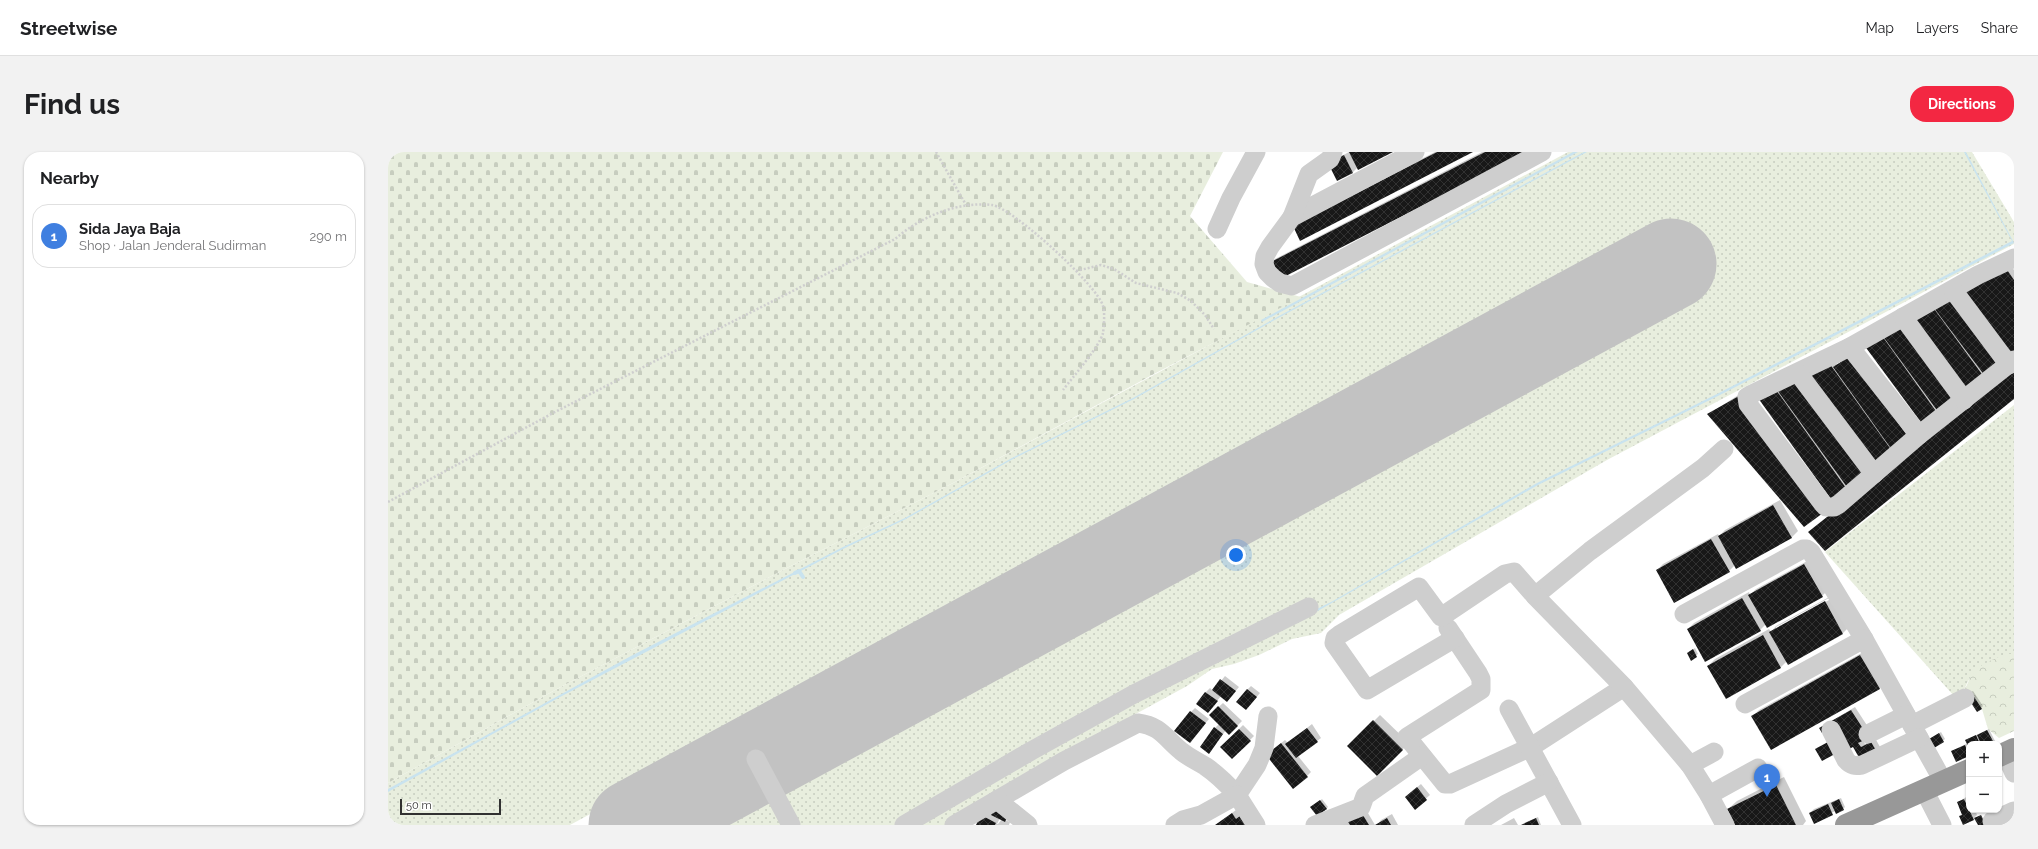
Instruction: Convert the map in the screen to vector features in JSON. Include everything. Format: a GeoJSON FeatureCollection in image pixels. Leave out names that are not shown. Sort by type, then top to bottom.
{"type":"FeatureCollection","features":[{"type":"Feature","properties":{"kind":"highway"},"geometry":{"type":"LineString","coordinates":[[1859,822],[1966,771]]}},
{"type":"Feature","properties":{"kind":"street"},"geometry":{"type":"LineString","coordinates":[[1217,229],[1231,198],[1256,152]]}},
{"type":"Feature","properties":{"kind":"street"},"geometry":{"type":"LineString","coordinates":[[1333,152],[1330,159],[1309,174],[1292,217],[1273,242],[1265,256],[1264,264],[1267,272],[1280,283],[1292,286],[1542,152]]}},
{"type":"Feature","properties":{"kind":"street"},"geometry":{"type":"LineString","coordinates":[[1292,217],[1415,152]]}},
{"type":"Feature","properties":{"kind":"street"},"geometry":{"type":"LineString","coordinates":[[1953,290],[2011,362],[1919,435],[1834,507],[1826,507],[1748,404],[1748,397],[1850,347],[1953,290],[2011,265]]}},
{"type":"Feature","properties":{"kind":"street"},"geometry":{"type":"LineString","coordinates":[[1903,317],[1964,400]]}},
{"type":"Feature","properties":{"kind":"street"},"geometry":{"type":"LineString","coordinates":[[1850,347],[1919,435]]}},
{"type":"Feature","properties":{"kind":"street"},"geometry":{"type":"LineString","coordinates":[[1798,373],[1874,474]]}},
{"type":"Feature","properties":{"kind":"street"},"geometry":{"type":"LineString","coordinates":[[1535,596],[1590,551],[1703,468],[1724,449]]}},
{"type":"Feature","properties":{"kind":"street"},"geometry":{"type":"LineString","coordinates":[[1684,614],[1803,549],[1807,549],[1811,552],[1864,639],[1912,726],[1934,786],[1942,825]]}},
{"type":"Feature","properties":{"kind":"street"},"geometry":{"type":"LineString","coordinates":[[1441,617],[1510,572],[1514,572],[1535,596],[1624,687],[1690,765],[1709,795],[1725,825]]}},
{"type":"Feature","properties":{"kind":"street"},"geometry":{"type":"LineString","coordinates":[[1454,638],[1368,690],[1334,643],[1335,638],[1339,635],[1419,587],[1441,617],[1478,673],[1482,684],[1481,690],[1407,737],[1447,784],[1531,747],[1624,687]]}},
{"type":"Feature","properties":{"kind":"street"},"geometry":{"type":"LineString","coordinates":[[904,825],[1024,755],[1134,694],[1309,607]]}},
{"type":"Feature","properties":{"kind":"street"},"geometry":{"type":"LineString","coordinates":[[1745,704],[1864,639]]}},
{"type":"Feature","properties":{"kind":"street"},"geometry":{"type":"LineString","coordinates":[[1831,730],[1849,764],[1855,766],[1862,765],[1912,726],[1965,698]]}},
{"type":"Feature","properties":{"kind":"street"},"geometry":{"type":"LineString","coordinates":[[1509,709],[1572,825]]}},
{"type":"Feature","properties":{"kind":"street"},"geometry":{"type":"LineString","coordinates":[[1175,825],[1183,820],[1201,815],[1237,795],[1257,765],[1264,748],[1268,716]]}},
{"type":"Feature","properties":{"kind":"street"},"geometry":{"type":"LineString","coordinates":[[954,825],[1064,761],[1138,723],[1155,727],[1163,733],[1180,751],[1217,775],[1237,795],[1256,825]]}},
{"type":"Feature","properties":{"kind":"street"},"geometry":{"type":"LineString","coordinates":[[1868,734],[1912,726]]}},
{"type":"Feature","properties":{"kind":"street"},"geometry":{"type":"LineString","coordinates":[[1690,765],[1714,752]]}},
{"type":"Feature","properties":{"kind":"street"},"geometry":{"type":"LineString","coordinates":[[2006,753],[2014,773]]}},
{"type":"Feature","properties":{"kind":"street"},"geometry":{"type":"LineString","coordinates":[[1315,825],[1361,807],[1365,796],[1422,756]]}},
{"type":"Feature","properties":{"kind":"street"},"geometry":{"type":"LineString","coordinates":[[756,759],[791,825]]}},
{"type":"Feature","properties":{"kind":"street"},"geometry":{"type":"LineString","coordinates":[[1709,795],[1758,768]]}},
{"type":"Feature","properties":{"kind":"street"},"geometry":{"type":"LineString","coordinates":[[1474,825],[1506,804],[1549,782]]}},
{"type":"Feature","properties":{"kind":"street"},"geometry":{"type":"LineString","coordinates":[[997,800],[1027,825]]}},
{"type":"Feature","properties":{"kind":"street"},"geometry":{"type":"LineString","coordinates":[[1992,821],[2014,811]]}},
{"type":"Feature","properties":{"kind":"path"},"geometry":{"type":"LineString","coordinates":[[936,152],[966,205]]}},
{"type":"Feature","properties":{"kind":"path"},"geometry":{"type":"LineString","coordinates":[[388,502],[560,410],[895,239],[910,226],[929,217],[966,205],[994,206],[1022,221],[1092,286],[1103,306],[1102,334],[1083,366],[1062,390]]}},
{"type":"Feature","properties":{"kind":"path"},"geometry":{"type":"LineString","coordinates":[[1076,271],[1101,265],[1114,269],[1136,283],[1177,293],[1196,306],[1205,315],[1214,329]]}},
{"type":"Feature","properties":{"kind":"green space"},"geometry":{"type":"Polygon","coordinates":[[[388,152],[1223,152],[1190,216],[1247,282],[1301,297],[1154,374],[955,482],[783,570],[555,690],[388,783],[388,152]]]}},
{"type":"Feature","properties":{"kind":"green space"},"geometry":{"type":"Polygon","coordinates":[[[1568,152],[1972,152],[2014,222],[2014,244],[1607,460],[1339,615],[1321,633],[1292,639],[1259,655],[1234,664],[1212,669],[1187,686],[1132,716],[946,825],[699,825],[1685,291],[1657,237],[570,825],[388,825],[388,783],[555,690],[783,570],[955,482],[1568,152]]]}},
{"type":"Feature","properties":{"kind":"green space"},"geometry":{"type":"Polygon","coordinates":[[[2014,405],[2014,654],[1998,659],[1980,669],[1970,679],[1962,692],[1954,696],[1825,552],[2014,405]]]}},
{"type":"Feature","properties":{"kind":"green space"},"geometry":{"type":"Polygon","coordinates":[[[2006,654],[2014,654],[2014,731],[1999,738],[1988,729],[1982,709],[1971,692],[1962,693],[1971,676],[1978,668],[1987,662],[2006,654]]]}},
{"type":"Feature","properties":{"kind":"water"},"geometry":{"type":"Polygon","coordinates":[[[1573,152],[1578,152],[1262,322],[1261,320],[1573,152]]]}},
{"type":"Feature","properties":{"kind":"water"},"geometry":{"type":"Polygon","coordinates":[[[1584,152],[1587,152],[1280,317],[1134,399],[1013,459],[906,519],[843,549],[560,697],[388,792],[388,789],[631,656],[843,547],[905,518],[1012,458],[1133,398],[1279,316],[1584,152]]]}},
{"type":"Feature","properties":{"kind":"water"},"geometry":{"type":"Polygon","coordinates":[[[1964,152],[1966,152],[2014,243],[1718,396],[1538,485],[1316,612],[1164,685],[913,825],[933,812],[933,809],[941,808],[1149,692],[1333,601],[1537,483],[1717,394],[2012,241],[1964,152]]]}},
{"type":"Feature","properties":{"kind":"building"},"geometry":{"type":"Polygon","coordinates":[[[1349,152],[1393,152],[1358,170],[1349,152]]]}},
{"type":"Feature","properties":{"kind":"building"},"geometry":{"type":"Polygon","coordinates":[[[1437,152],[1473,152],[1300,241],[1293,226],[1437,152]]]}},
{"type":"Feature","properties":{"kind":"building"},"geometry":{"type":"Polygon","coordinates":[[[1485,152],[1527,152],[1278,280],[1269,263],[1485,152]]]}},
{"type":"Feature","properties":{"kind":"building"},"geometry":{"type":"Polygon","coordinates":[[[1344,155],[1353,173],[1337,181],[1328,163],[1344,155]]]}},
{"type":"Feature","properties":{"kind":"building"},"geometry":{"type":"Polygon","coordinates":[[[2003,264],[2014,280],[2014,351],[2011,353],[1965,292],[2003,264]]]}},
{"type":"Feature","properties":{"kind":"building"},"geometry":{"type":"Polygon","coordinates":[[[1952,295],[2002,363],[1985,376],[1934,308],[1952,295]]]}},
{"type":"Feature","properties":{"kind":"building"},"geometry":{"type":"Polygon","coordinates":[[[1932,306],[1984,377],[1965,391],[1913,320],[1932,306]]]}},
{"type":"Feature","properties":{"kind":"building"},"geometry":{"type":"Polygon","coordinates":[[[1901,321],[1958,400],[1939,413],[1882,335],[1901,321]]]}},
{"type":"Feature","properties":{"kind":"building"},"geometry":{"type":"Polygon","coordinates":[[[1880,333],[1938,414],[1923,425],[1864,345],[1880,333]]]}},
{"type":"Feature","properties":{"kind":"building"},"geometry":{"type":"Polygon","coordinates":[[[1850,356],[1909,438],[1892,450],[1833,367],[1850,356]]]}},
{"type":"Feature","properties":{"kind":"building"},"geometry":{"type":"Polygon","coordinates":[[[1827,360],[1892,451],[1875,463],[1809,373],[1827,360]]]}},
{"type":"Feature","properties":{"kind":"building"},"geometry":{"type":"Polygon","coordinates":[[[2014,369],[2014,399],[1825,551],[1808,532],[2014,369]]]}},
{"type":"Feature","properties":{"kind":"building"},"geometry":{"type":"Polygon","coordinates":[[[1795,376],[1866,474],[1847,487],[1775,387],[1795,376]]]}},
{"type":"Feature","properties":{"kind":"building"},"geometry":{"type":"Polygon","coordinates":[[[1774,387],[1846,488],[1831,499],[1758,398],[1774,387]]]}},
{"type":"Feature","properties":{"kind":"building"},"geometry":{"type":"Polygon","coordinates":[[[1739,396],[1823,513],[1804,527],[1707,414],[1739,396]]]}},
{"type":"Feature","properties":{"kind":"building"},"geometry":{"type":"Polygon","coordinates":[[[1773,505],[1792,538],[1736,569],[1718,536],[1773,505]]]}},
{"type":"Feature","properties":{"kind":"building"},"geometry":{"type":"Polygon","coordinates":[[[1711,539],[1730,572],[1674,603],[1656,570],[1711,539]]]}},
{"type":"Feature","properties":{"kind":"building"},"geometry":{"type":"Polygon","coordinates":[[[1804,564],[1823,597],[1767,628],[1748,595],[1804,564]]]}},
{"type":"Feature","properties":{"kind":"building"},"geometry":{"type":"Polygon","coordinates":[[[1742,598],[1761,631],[1705,662],[1687,629],[1742,598]]]}},
{"type":"Feature","properties":{"kind":"building"},"geometry":{"type":"Polygon","coordinates":[[[1825,601],[1843,634],[1788,665],[1769,632],[1825,601]]]}},
{"type":"Feature","properties":{"kind":"building"},"geometry":{"type":"Polygon","coordinates":[[[1763,635],[1781,668],[1726,699],[1707,666],[1763,635]]]}},
{"type":"Feature","properties":{"kind":"building"},"geometry":{"type":"Polygon","coordinates":[[[1693,649],[1697,657],[1691,661],[1687,653],[1693,649]]]}},
{"type":"Feature","properties":{"kind":"building"},"geometry":{"type":"Polygon","coordinates":[[[1860,655],[1880,689],[1771,750],[1751,716],[1860,655]]]}},
{"type":"Feature","properties":{"kind":"building"},"geometry":{"type":"Polygon","coordinates":[[[1220,679],[1236,691],[1227,702],[1212,690],[1220,679]]]}},
{"type":"Feature","properties":{"kind":"building"},"geometry":{"type":"Polygon","coordinates":[[[1247,689],[1257,697],[1246,710],[1236,702],[1247,689]]]}},
{"type":"Feature","properties":{"kind":"building"},"geometry":{"type":"Polygon","coordinates":[[[1205,692],[1218,701],[1208,713],[1196,704],[1205,692]]]}},
{"type":"Feature","properties":{"kind":"building"},"geometry":{"type":"Polygon","coordinates":[[[1971,692],[1982,709],[1977,712],[1966,695],[1971,692]]]}},
{"type":"Feature","properties":{"kind":"building"},"geometry":{"type":"Polygon","coordinates":[[[1218,706],[1238,726],[1229,735],[1209,715],[1218,706]]]}},
{"type":"Feature","properties":{"kind":"building"},"geometry":{"type":"Polygon","coordinates":[[[1851,710],[1869,738],[1858,743],[1861,747],[1871,742],[1877,752],[1861,761],[1853,747],[1847,750],[1834,726],[1822,733],[1819,728],[1851,710]]]}},
{"type":"Feature","properties":{"kind":"building"},"geometry":{"type":"Polygon","coordinates":[[[1190,711],[1206,723],[1190,743],[1174,731],[1190,711]]]}},
{"type":"Feature","properties":{"kind":"building"},"geometry":{"type":"Polygon","coordinates":[[[1373,720],[1403,750],[1377,776],[1347,746],[1373,720]]]}},
{"type":"Feature","properties":{"kind":"building"},"geometry":{"type":"Polygon","coordinates":[[[1214,727],[1223,734],[1209,754],[1200,747],[1214,727]]]}},
{"type":"Feature","properties":{"kind":"building"},"geometry":{"type":"Polygon","coordinates":[[[1307,728],[1318,742],[1296,758],[1285,744],[1307,728]]]}},
{"type":"Feature","properties":{"kind":"building"},"geometry":{"type":"Polygon","coordinates":[[[1239,729],[1251,741],[1232,759],[1220,747],[1239,729]]]}},
{"type":"Feature","properties":{"kind":"building"},"geometry":{"type":"Polygon","coordinates":[[[1987,730],[1993,741],[1980,741],[1977,735],[1987,730]]]}},
{"type":"Feature","properties":{"kind":"building"},"geometry":{"type":"Polygon","coordinates":[[[1939,733],[1944,742],[1934,748],[1929,739],[1939,733]]]}},
{"type":"Feature","properties":{"kind":"building"},"geometry":{"type":"Polygon","coordinates":[[[1976,735],[1979,741],[1966,742],[1965,740],[1976,735]]]}},
{"type":"Feature","properties":{"kind":"building"},"geometry":{"type":"Polygon","coordinates":[[[1828,742],[1835,754],[1822,761],[1815,749],[1828,742]]]}},
{"type":"Feature","properties":{"kind":"building"},"geometry":{"type":"Polygon","coordinates":[[[1281,743],[1308,777],[1293,789],[1266,755],[1281,743]]]}},
{"type":"Feature","properties":{"kind":"building"},"geometry":{"type":"Polygon","coordinates":[[[1965,745],[1966,757],[1956,762],[1951,751],[1965,745]]]}},
{"type":"Feature","properties":{"kind":"building"},"geometry":{"type":"Polygon","coordinates":[[[1776,785],[1796,825],[1735,825],[1727,809],[1776,785]]]}},
{"type":"Feature","properties":{"kind":"building"},"geometry":{"type":"Polygon","coordinates":[[[1417,787],[1427,800],[1415,810],[1405,797],[1417,787]]]}},
{"type":"Feature","properties":{"kind":"building"},"geometry":{"type":"Polygon","coordinates":[[[1839,799],[1844,810],[1836,814],[1831,803],[1839,799]]]}},
{"type":"Feature","properties":{"kind":"building"},"geometry":{"type":"Polygon","coordinates":[[[1964,799],[1966,803],[1966,813],[1971,813],[1974,820],[1963,825],[1959,816],[1962,815],[1957,802],[1964,799]]]}},
{"type":"Feature","properties":{"kind":"building"},"geometry":{"type":"Polygon","coordinates":[[[1320,800],[1327,809],[1317,816],[1310,807],[1320,800]]]}},
{"type":"Feature","properties":{"kind":"building"},"geometry":{"type":"Polygon","coordinates":[[[1828,804],[1833,815],[1814,824],[1809,813],[1828,804]]]}},
{"type":"Feature","properties":{"kind":"building"},"geometry":{"type":"Polygon","coordinates":[[[995,806],[1009,813],[1005,822],[991,815],[995,806]]]}},
{"type":"Feature","properties":{"kind":"building"},"geometry":{"type":"Polygon","coordinates":[[[1361,812],[1369,825],[1350,825],[1347,820],[1361,812]]]}},
{"type":"Feature","properties":{"kind":"building"},"geometry":{"type":"Polygon","coordinates":[[[1232,813],[1236,819],[1244,813],[1248,825],[1215,825],[1232,813]]]}},
{"type":"Feature","properties":{"kind":"building"},"geometry":{"type":"Polygon","coordinates":[[[981,815],[996,823],[995,825],[976,825],[981,815]]]}},
{"type":"Feature","properties":{"kind":"building"},"geometry":{"type":"Polygon","coordinates":[[[1981,815],[1986,825],[1978,825],[1974,818],[1981,815]]]}},
{"type":"Feature","properties":{"kind":"building"},"geometry":{"type":"Polygon","coordinates":[[[1387,818],[1391,825],[1375,825],[1387,818]]]}},
{"type":"Feature","properties":{"kind":"building"},"geometry":{"type":"Polygon","coordinates":[[[1536,818],[1539,825],[1521,825],[1536,818]]]}},
{"type":"Feature","properties":{"kind":"waterway"},"geometry":{"type":"LineString","coordinates":[[795,573],[799,571],[803,577]]}},
{"type":"Feature","properties":{"kind":"runway"},"geometry":{"type":"LineString","coordinates":[[634,825],[1671,264]]}},
{"type":"Feature","properties":{"kind":"place","name":"Sida Jaya Baja"},"geometry":{"type":"Point","coordinates":[1767,797]}}]}
